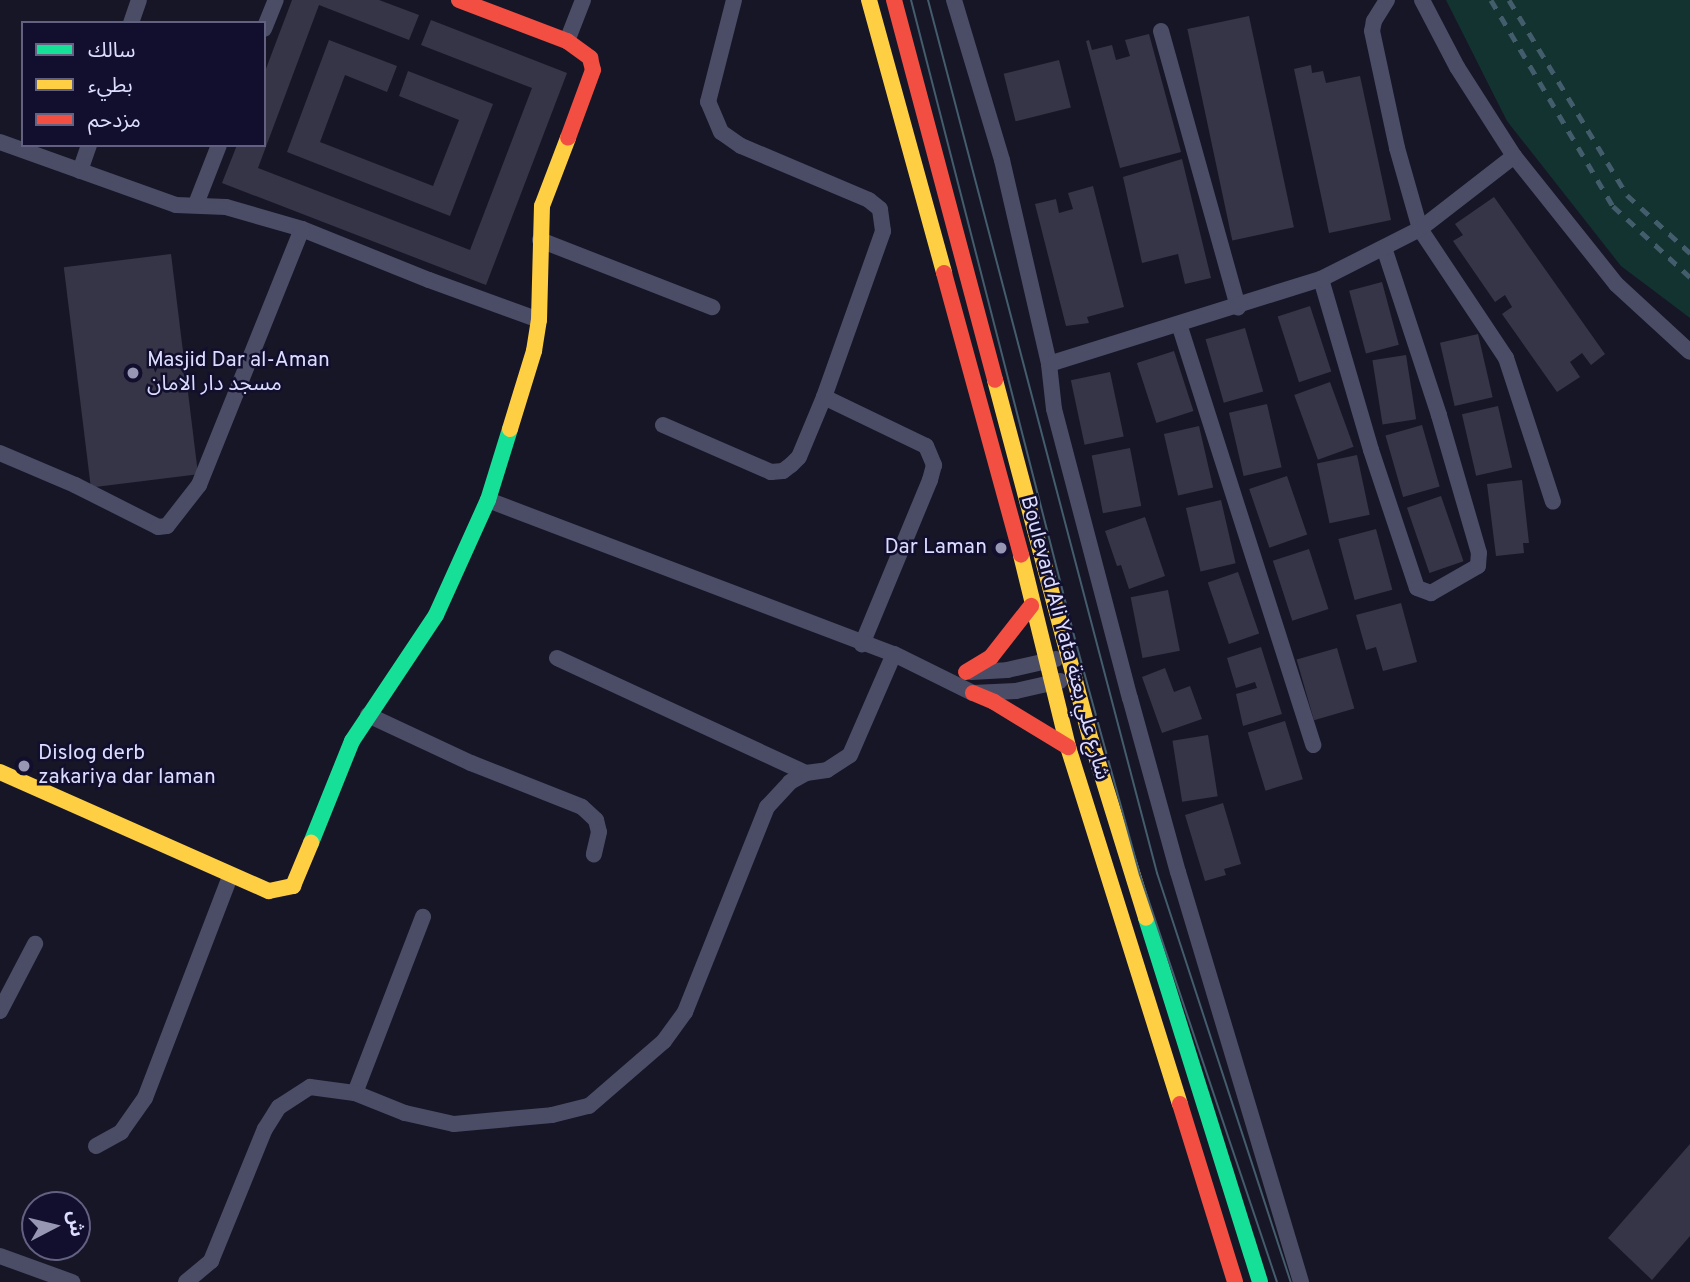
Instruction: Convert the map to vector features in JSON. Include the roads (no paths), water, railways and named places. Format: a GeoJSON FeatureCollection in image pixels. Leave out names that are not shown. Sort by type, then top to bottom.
{"type":"FeatureCollection","features":[{"type":"Feature","properties":{"kind":"main road"},"geometry":{"type":"LineString","coordinates":[[0,772],[230,876],[269,891],[293,886],[352,741],[436,615],[488,500],[534,351],[540,320],[542,206],[593,70],[590,58],[567,41],[459,0]]}},
{"type":"Feature","properties":{"kind":"main road","name":"Boulevard Ali Yata شارع علي يعتة"},"geometry":{"type":"LineString","coordinates":[[869,0],[1018,544],[1031,606],[1068,747],[1235,1282]]}},
{"type":"Feature","properties":{"kind":"main road","name":"Boulevard Ali Yata شارع علي يعتة"},"geometry":{"type":"LineString","coordinates":[[894,0],[1073,677],[1260,1282]]}},
{"type":"Feature","properties":{"kind":"main road"},"geometry":{"type":"LineString","coordinates":[[966,672],[991,657],[1031,606]]}},
{"type":"Feature","properties":{"kind":"main road"},"geometry":{"type":"LineString","coordinates":[[973,693],[994,702],[1068,747]]}},
{"type":"Feature","properties":{"kind":"street"},"geometry":{"type":"LineString","coordinates":[[132,21],[139,0]]}},
{"type":"Feature","properties":{"kind":"street"},"geometry":{"type":"LineString","coordinates":[[266,24],[276,0]]}},
{"type":"Feature","properties":{"kind":"street"},"geometry":{"type":"LineString","coordinates":[[567,41],[583,0]]}},
{"type":"Feature","properties":{"kind":"street"},"geometry":{"type":"LineString","coordinates":[[663,425],[772,472],[783,471],[799,457],[824,397],[883,231],[880,209],[869,200],[741,146],[721,132],[708,102],[734,0]]}},
{"type":"Feature","properties":{"kind":"street"},"geometry":{"type":"LineString","coordinates":[[954,0],[1002,160],[1049,364],[1057,421],[1170,845],[1301,1282]]}},
{"type":"Feature","properties":{"kind":"street"},"geometry":{"type":"LineString","coordinates":[[1387,0],[1374,21],[1372,32],[1397,148],[1420,229],[1506,358],[1553,502]]}},
{"type":"Feature","properties":{"kind":"street"},"geometry":{"type":"LineString","coordinates":[[1422,0],[1457,66],[1514,156],[1616,284],[1690,352]]}},
{"type":"Feature","properties":{"kind":"street"},"geometry":{"type":"LineString","coordinates":[[1161,31],[1238,307]]}},
{"type":"Feature","properties":{"kind":"street"},"geometry":{"type":"LineString","coordinates":[[0,142],[176,205],[226,207],[302,229],[429,281],[540,320]]}},
{"type":"Feature","properties":{"kind":"street"},"geometry":{"type":"LineString","coordinates":[[80,171],[88,147]]}},
{"type":"Feature","properties":{"kind":"street"},"geometry":{"type":"LineString","coordinates":[[196,204],[218,147]]}},
{"type":"Feature","properties":{"kind":"street"},"geometry":{"type":"LineString","coordinates":[[1049,364],[1321,279],[1420,229],[1514,156]]}},
{"type":"Feature","properties":{"kind":"street"},"geometry":{"type":"LineString","coordinates":[[0,453],[75,485],[158,527],[167,526],[199,485],[302,229]]}},
{"type":"Feature","properties":{"kind":"street"},"geometry":{"type":"LineString","coordinates":[[540,240],[712,307]]}},
{"type":"Feature","properties":{"kind":"street"},"geometry":{"type":"LineString","coordinates":[[1321,279],[1371,450],[1417,588],[1432,593],[1478,566],[1479,553],[1439,415],[1384,248]]}},
{"type":"Feature","properties":{"kind":"street"},"geometry":{"type":"LineString","coordinates":[[1180,324],[1313,745]]}},
{"type":"Feature","properties":{"kind":"street"},"geometry":{"type":"LineString","coordinates":[[824,397],[926,446],[934,465],[862,643]]}},
{"type":"Feature","properties":{"kind":"street"},"geometry":{"type":"LineString","coordinates":[[488,500],[894,654],[973,693],[1016,691],[1073,677]]}},
{"type":"Feature","properties":{"kind":"street"},"geometry":{"type":"LineString","coordinates":[[186,1282],[211,1261],[265,1129],[279,1107],[310,1087],[355,1093],[405,1113],[454,1124],[564,1113],[589,1105],[664,1041],[685,1012],[767,807],[781,789],[806,773],[827,770],[850,755],[894,654]]}},
{"type":"Feature","properties":{"kind":"street"},"geometry":{"type":"LineString","coordinates":[[941,676],[1007,670],[1069,656]]}},
{"type":"Feature","properties":{"kind":"street"},"geometry":{"type":"LineString","coordinates":[[557,658],[806,773]]}},
{"type":"Feature","properties":{"kind":"street"},"geometry":{"type":"LineString","coordinates":[[368,715],[471,763],[582,807],[596,820],[599,832],[594,854]]}},
{"type":"Feature","properties":{"kind":"street"},"geometry":{"type":"LineString","coordinates":[[96,1146],[121,1132],[145,1098],[230,876]]}},
{"type":"Feature","properties":{"kind":"street"},"geometry":{"type":"LineString","coordinates":[[355,1093],[423,917]]}},
{"type":"Feature","properties":{"kind":"street"},"geometry":{"type":"LineString","coordinates":[[0,1011],[35,944]]}},
{"type":"Feature","properties":{"kind":"street"},"geometry":{"type":"LineString","coordinates":[[0,1256],[72,1282]]}},
{"type":"Feature","properties":{"kind":"tram line"},"geometry":{"type":"LineString","coordinates":[[911,0],[1076,643],[1140,875],[1277,1282]]}},
{"type":"Feature","properties":{"kind":"tram line"},"geometry":{"type":"LineString","coordinates":[[928,0],[1157,873],[1291,1282]]}},
{"type":"Feature","properties":{"kind":"railway"},"geometry":{"type":"LineString","coordinates":[[1491,0],[1613,206],[1690,277]]}},
{"type":"Feature","properties":{"kind":"railway"},"geometry":{"type":"LineString","coordinates":[[1509,0],[1627,195],[1690,253]]}},
{"type":"Feature","properties":{"kind":"place","name":"Masjid Dar al-Aman مسجد دار الامان"},"geometry":{"type":"Point","coordinates":[133,373]}},
{"type":"Feature","properties":{"kind":"place","name":"Dar Laman"},"geometry":{"type":"Point","coordinates":[1001,548]}},
{"type":"Feature","properties":{"kind":"place","name":"Dislog derb zakariya dar laman"},"geometry":{"type":"Point","coordinates":[24,766]}}]}
